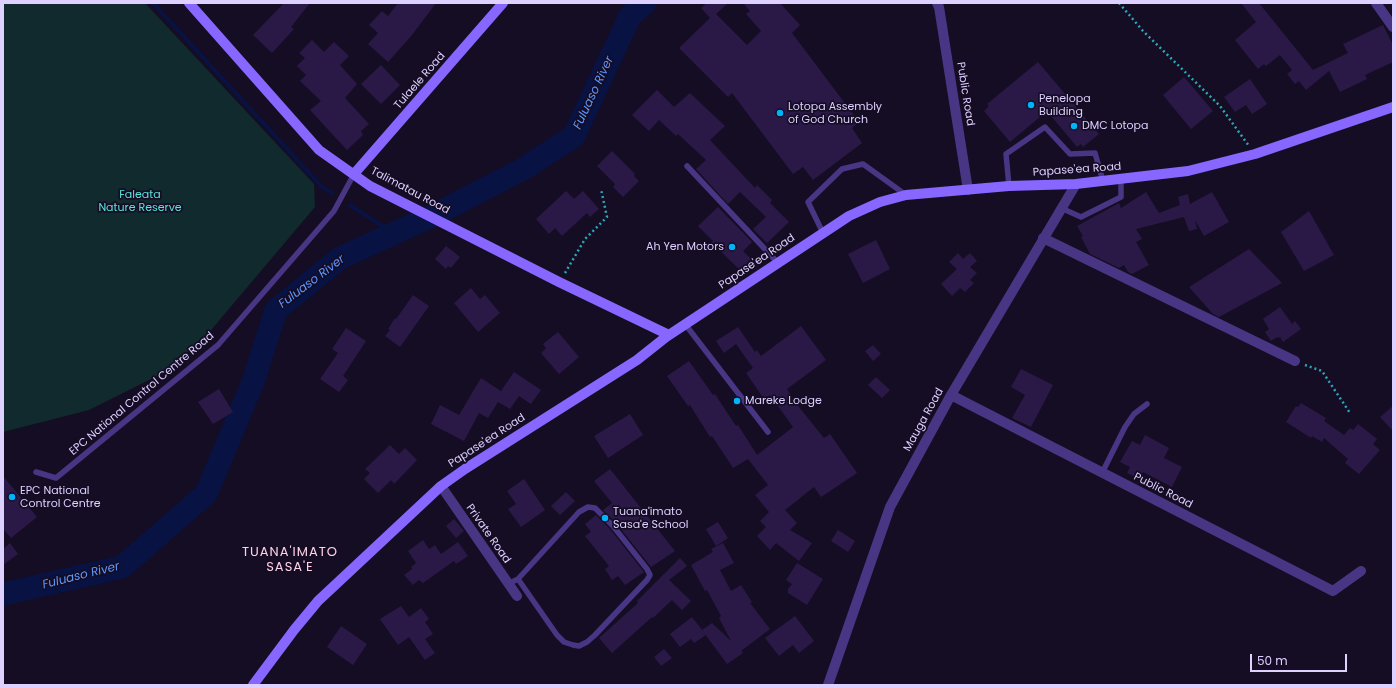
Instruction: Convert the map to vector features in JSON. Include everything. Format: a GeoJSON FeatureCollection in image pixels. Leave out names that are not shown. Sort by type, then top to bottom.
{"type":"FeatureCollection","features":[{"type":"Feature","properties":{"kind":"main road","name":"Talimatau Road"},"geometry":{"type":"LineString","coordinates":[[189,3],[319,150],[370,186],[559,282],[669,335]]}},
{"type":"Feature","properties":{"kind":"main road","name":"Tulaele Road"},"geometry":{"type":"LineString","coordinates":[[354,174],[503,3]]}},
{"type":"Feature","properties":{"kind":"main road","name":"Papase'ea Road"},"geometry":{"type":"LineString","coordinates":[[253,685],[318,601],[441,486],[465,469],[637,360],[685,324],[849,216],[880,202],[906,195],[1008,186],[1076,184],[1188,171],[1255,154],[1393,107]]}},
{"type":"Feature","properties":{"kind":"street","name":"Public Road"},"geometry":{"type":"LineString","coordinates":[[937,3],[939,7],[968,190]]}},
{"type":"Feature","properties":{"kind":"street"},"geometry":{"type":"LineString","coordinates":[[1376,3],[1393,27]]}},
{"type":"Feature","properties":{"kind":"street","name":"Mauga Road"},"geometry":{"type":"LineString","coordinates":[[828,685],[890,507],[951,395],[1076,184]]}},
{"type":"Feature","properties":{"kind":"street"},"geometry":{"type":"LineString","coordinates":[[1043,238],[1295,361]]}},
{"type":"Feature","properties":{"kind":"street","name":"Public Road"},"geometry":{"type":"LineString","coordinates":[[951,395],[1333,591],[1361,571]]}},
{"type":"Feature","properties":{"kind":"street","name":"Private Road"},"geometry":{"type":"LineString","coordinates":[[441,486],[516,596]]}},
{"type":"Feature","properties":{"kind":"lane"},"geometry":{"type":"LineString","coordinates":[[1008,186],[1006,154],[1046,127],[1070,154],[1095,153],[1103,181]]}},
{"type":"Feature","properties":{"kind":"lane"},"geometry":{"type":"LineString","coordinates":[[823,233],[808,202],[842,169],[863,164],[906,195]]}},
{"type":"Feature","properties":{"kind":"lane"},"geometry":{"type":"LineString","coordinates":[[687,166],[778,263]]}},
{"type":"Feature","properties":{"kind":"lane","name":"EPC National Control Centre Road"},"geometry":{"type":"LineString","coordinates":[[36,472],[56,478],[218,345],[334,211],[354,174]]}},
{"type":"Feature","properties":{"kind":"lane"},"geometry":{"type":"LineString","coordinates":[[1061,208],[1081,217],[1088,214],[1121,197],[1121,179]]}},
{"type":"Feature","properties":{"kind":"lane"},"geometry":{"type":"LineString","coordinates":[[685,324],[768,432]]}},
{"type":"Feature","properties":{"kind":"lane"},"geometry":{"type":"LineString","coordinates":[[1102,473],[1125,427],[1134,414],[1147,404]]}},
{"type":"Feature","properties":{"kind":"lane"},"geometry":{"type":"LineString","coordinates":[[508,584],[518,579],[579,512],[588,506],[594,508],[613,526],[647,569],[650,575],[595,635],[587,642],[579,646],[572,646],[564,642],[557,635],[518,579]]}},
{"type":"Feature","properties":{"kind":"path"},"geometry":{"type":"LineString","coordinates":[[1119,3],[1143,31],[1220,106],[1255,154]]}},
{"type":"Feature","properties":{"kind":"path"},"geometry":{"type":"LineString","coordinates":[[559,282],[585,239],[607,217],[600,188]]}},
{"type":"Feature","properties":{"kind":"path"},"geometry":{"type":"LineString","coordinates":[[1295,361],[1322,371],[1350,412]]}},
{"type":"Feature","properties":{"kind":"green space","name":"Faleata Nature Reserve"},"geometry":{"type":"Polygon","coordinates":[[[3,3],[145,3],[314,184],[315,207],[206,336],[165,372],[89,410],[3,432],[3,3]]]}},
{"type":"Feature","properties":{"kind":"building"},"geometry":{"type":"Polygon","coordinates":[[[284,3],[310,3],[291,27],[294,29],[272,53],[253,35],[284,3]]]}},
{"type":"Feature","properties":{"kind":"building"},"geometry":{"type":"Polygon","coordinates":[[[398,3],[436,3],[412,35],[388,62],[368,44],[378,33],[369,25],[382,11],[388,16],[398,3]]]}},
{"type":"Feature","properties":{"kind":"building"},"geometry":{"type":"Polygon","coordinates":[[[707,3],[728,3],[716,14],[747,45],[761,31],[746,14],[750,11],[743,3],[780,3],[800,25],[792,33],[859,122],[852,128],[862,143],[813,180],[803,167],[793,174],[732,93],[728,97],[679,48],[710,18],[701,8],[707,3]]]}},
{"type":"Feature","properties":{"kind":"building"},"geometry":{"type":"Polygon","coordinates":[[[1241,3],[1259,3],[1313,70],[1348,53],[1343,44],[1383,25],[1393,45],[1393,62],[1365,75],[1367,79],[1340,92],[1329,71],[1306,90],[1299,81],[1295,84],[1287,74],[1292,70],[1280,55],[1266,66],[1264,64],[1258,69],[1235,40],[1256,22],[1241,3]]]}},
{"type":"Feature","properties":{"kind":"building"},"geometry":{"type":"Polygon","coordinates":[[[312,40],[324,52],[334,42],[349,56],[340,65],[357,84],[345,98],[369,124],[361,131],[363,135],[347,150],[310,110],[321,101],[300,81],[306,75],[297,66],[305,58],[299,53],[312,40]]]}},
{"type":"Feature","properties":{"kind":"building","name":"Penelopa Building"},"geometry":{"type":"Polygon","coordinates":[[[1038,62],[1099,134],[1083,147],[1081,144],[1077,147],[1047,111],[1010,142],[984,111],[989,106],[987,104],[1038,62]]]}},
{"type":"Feature","properties":{"kind":"building"},"geometry":{"type":"Polygon","coordinates":[[[381,65],[400,85],[381,104],[361,84],[381,65]]]}},
{"type":"Feature","properties":{"kind":"building"},"geometry":{"type":"Polygon","coordinates":[[[1184,77],[1213,111],[1191,129],[1163,95],[1184,77]]]}},
{"type":"Feature","properties":{"kind":"building"},"geometry":{"type":"Polygon","coordinates":[[[1250,79],[1267,104],[1252,114],[1246,105],[1235,112],[1224,97],[1250,79]]]}},
{"type":"Feature","properties":{"kind":"building"},"geometry":{"type":"Polygon","coordinates":[[[657,90],[674,107],[690,93],[725,126],[710,140],[755,188],[757,185],[772,200],[770,203],[789,222],[767,243],[753,229],[766,217],[740,192],[728,204],[696,169],[706,160],[678,134],[676,136],[659,120],[649,131],[632,115],[657,90]]]}},
{"type":"Feature","properties":{"kind":"building"},"geometry":{"type":"Polygon","coordinates":[[[612,151],[635,174],[634,176],[639,181],[623,197],[613,187],[615,184],[597,166],[612,151]]]}},
{"type":"Feature","properties":{"kind":"building"},"geometry":{"type":"Polygon","coordinates":[[[566,191],[574,199],[583,191],[599,209],[590,217],[587,213],[562,236],[555,228],[549,234],[536,219],[566,191]]]}},
{"type":"Feature","properties":{"kind":"building"},"geometry":{"type":"Polygon","coordinates":[[[1146,192],[1159,213],[1180,205],[1178,197],[1188,194],[1190,204],[1212,192],[1229,222],[1204,236],[1195,220],[1197,229],[1189,231],[1184,217],[1136,229],[1142,239],[1136,242],[1149,265],[1132,274],[1128,272],[1124,265],[1119,268],[1090,254],[1081,237],[1083,236],[1077,226],[1119,203],[1121,208],[1146,192]]]}},
{"type":"Feature","properties":{"kind":"building","name":"Ah Yen Motors"},"geometry":{"type":"Polygon","coordinates":[[[718,207],[752,242],[743,251],[751,259],[740,270],[711,242],[713,241],[698,226],[718,207]]]}},
{"type":"Feature","properties":{"kind":"building"},"geometry":{"type":"Polygon","coordinates":[[[1309,211],[1334,255],[1304,271],[1281,232],[1309,211]]]}},
{"type":"Feature","properties":{"kind":"building"},"geometry":{"type":"Polygon","coordinates":[[[876,240],[890,269],[863,283],[848,254],[876,240]]]}},
{"type":"Feature","properties":{"kind":"building"},"geometry":{"type":"Polygon","coordinates":[[[446,246],[460,257],[451,268],[448,266],[446,269],[435,259],[446,246]]]}},
{"type":"Feature","properties":{"kind":"building"},"geometry":{"type":"Polygon","coordinates":[[[1249,249],[1282,283],[1219,317],[1213,314],[1189,287],[1249,249]]]}},
{"type":"Feature","properties":{"kind":"building"},"geometry":{"type":"Polygon","coordinates":[[[958,253],[963,259],[970,253],[977,261],[970,267],[977,273],[970,280],[974,283],[965,292],[960,288],[952,296],[941,284],[957,269],[949,262],[958,253]]]}},
{"type":"Feature","properties":{"kind":"building"},"geometry":{"type":"Polygon","coordinates":[[[471,288],[480,299],[485,295],[500,313],[478,332],[454,303],[471,288]]]}},
{"type":"Feature","properties":{"kind":"building"},"geometry":{"type":"Polygon","coordinates":[[[413,295],[429,306],[400,347],[385,336],[390,330],[388,329],[395,318],[396,319],[413,295]]]}},
{"type":"Feature","properties":{"kind":"building"},"geometry":{"type":"Polygon","coordinates":[[[1280,307],[1292,324],[1295,321],[1301,329],[1283,342],[1280,337],[1277,337],[1271,341],[1265,332],[1269,329],[1263,319],[1280,307]]]}},
{"type":"Feature","properties":{"kind":"building"},"geometry":{"type":"Polygon","coordinates":[[[801,326],[826,360],[787,389],[795,402],[824,438],[830,434],[857,473],[821,497],[814,487],[785,510],[797,523],[790,530],[812,543],[799,561],[776,543],[770,550],[757,536],[766,527],[760,521],[769,512],[755,495],[768,485],[748,459],[733,468],[712,436],[710,437],[690,405],[688,406],[667,376],[689,361],[713,395],[715,394],[736,426],[738,425],[757,455],[793,427],[770,395],[764,399],[746,373],[753,368],[736,344],[724,353],[716,341],[738,327],[755,352],[757,350],[761,356],[801,326]]]}},
{"type":"Feature","properties":{"kind":"building"},"geometry":{"type":"Polygon","coordinates":[[[346,328],[366,341],[343,376],[348,380],[339,392],[320,379],[338,353],[332,349],[346,328]]]}},
{"type":"Feature","properties":{"kind":"building"},"geometry":{"type":"Polygon","coordinates":[[[558,332],[579,357],[559,374],[541,353],[546,348],[543,344],[558,332]]]}},
{"type":"Feature","properties":{"kind":"building"},"geometry":{"type":"Polygon","coordinates":[[[873,345],[881,354],[873,361],[865,351],[873,345]]]}},
{"type":"Feature","properties":{"kind":"building"},"geometry":{"type":"Polygon","coordinates":[[[1021,369],[1053,385],[1031,427],[1012,418],[1025,395],[1011,387],[1021,369]]]}},
{"type":"Feature","properties":{"kind":"building"},"geometry":{"type":"Polygon","coordinates":[[[514,372],[541,390],[531,404],[519,396],[510,409],[498,402],[488,418],[479,413],[464,441],[431,424],[440,405],[459,415],[481,378],[501,391],[514,372]]]}},
{"type":"Feature","properties":{"kind":"building"},"geometry":{"type":"Polygon","coordinates":[[[876,377],[890,390],[882,398],[868,385],[876,377]]]}},
{"type":"Feature","properties":{"kind":"building"},"geometry":{"type":"Polygon","coordinates":[[[219,389],[233,412],[213,424],[198,402],[219,389]]]}},
{"type":"Feature","properties":{"kind":"building"},"geometry":{"type":"Polygon","coordinates":[[[1301,403],[1326,418],[1324,421],[1344,435],[1350,428],[1353,430],[1358,424],[1377,439],[1373,444],[1380,450],[1359,474],[1345,463],[1348,459],[1324,438],[1322,442],[1312,436],[1311,438],[1286,422],[1296,406],[1298,407],[1301,403]]]}},
{"type":"Feature","properties":{"kind":"building"},"geometry":{"type":"Polygon","coordinates":[[[1393,406],[1393,431],[1380,417],[1393,406]]]}},
{"type":"Feature","properties":{"kind":"building"},"geometry":{"type":"Polygon","coordinates":[[[630,414],[643,435],[608,458],[594,436],[630,414]]]}},
{"type":"Feature","properties":{"kind":"building"},"geometry":{"type":"Polygon","coordinates":[[[1145,435],[1169,448],[1164,458],[1182,467],[1172,487],[1143,472],[1139,479],[1127,473],[1130,467],[1120,462],[1132,441],[1140,445],[1145,435]]]}},
{"type":"Feature","properties":{"kind":"building"},"geometry":{"type":"Polygon","coordinates":[[[390,445],[399,454],[405,448],[417,460],[394,484],[391,480],[378,493],[364,479],[370,473],[365,469],[390,445]]]}},
{"type":"Feature","properties":{"kind":"building"},"geometry":{"type":"Polygon","coordinates":[[[610,469],[675,551],[651,567],[616,523],[603,510],[612,503],[594,481],[610,469]]]}},
{"type":"Feature","properties":{"kind":"building","name":"EPC National Control Centre"},"geometry":{"type":"Polygon","coordinates":[[[3,476],[37,517],[11,538],[3,529],[3,476]]]}},
{"type":"Feature","properties":{"kind":"building"},"geometry":{"type":"Polygon","coordinates":[[[524,479],[545,510],[521,527],[508,509],[516,504],[507,491],[524,479]]]}},
{"type":"Feature","properties":{"kind":"building"},"geometry":{"type":"Polygon","coordinates":[[[566,492],[575,501],[560,515],[551,506],[566,492]]]}},
{"type":"Feature","properties":{"kind":"building"},"geometry":{"type":"Polygon","coordinates":[[[596,515],[610,529],[644,572],[625,585],[618,576],[612,580],[605,569],[609,566],[585,536],[591,532],[585,524],[596,515]]]}},
{"type":"Feature","properties":{"kind":"building"},"geometry":{"type":"Polygon","coordinates":[[[454,519],[464,531],[456,538],[446,526],[454,519]]]}},
{"type":"Feature","properties":{"kind":"building"},"geometry":{"type":"Polygon","coordinates":[[[718,522],[728,538],[716,546],[706,529],[718,522]]]}},
{"type":"Feature","properties":{"kind":"building"},"geometry":{"type":"Polygon","coordinates":[[[838,530],[855,541],[848,552],[831,541],[838,530]]]}},
{"type":"Feature","properties":{"kind":"building"},"geometry":{"type":"Polygon","coordinates":[[[423,540],[429,549],[435,545],[441,554],[458,542],[468,556],[456,564],[454,561],[423,583],[419,580],[413,585],[404,575],[412,569],[411,567],[416,563],[408,551],[423,540]]]}},
{"type":"Feature","properties":{"kind":"building"},"geometry":{"type":"Polygon","coordinates":[[[10,543],[18,554],[3,565],[3,549],[10,543]]]}},
{"type":"Feature","properties":{"kind":"building"},"geometry":{"type":"Polygon","coordinates":[[[723,543],[734,563],[720,570],[731,591],[741,585],[752,602],[750,603],[770,629],[741,651],[743,653],[727,664],[702,630],[712,623],[731,641],[719,618],[721,616],[691,565],[713,552],[711,549],[723,543]]]}},
{"type":"Feature","properties":{"kind":"building"},"geometry":{"type":"Polygon","coordinates":[[[680,558],[687,566],[669,580],[691,601],[682,610],[672,600],[612,653],[599,638],[638,603],[637,601],[680,558]]]}},
{"type":"Feature","properties":{"kind":"building"},"geometry":{"type":"Polygon","coordinates":[[[797,563],[823,579],[807,605],[788,593],[788,589],[792,584],[786,580],[797,563]]]}},
{"type":"Feature","properties":{"kind":"building"},"geometry":{"type":"Polygon","coordinates":[[[401,606],[409,617],[421,608],[429,619],[425,622],[433,634],[425,639],[435,653],[425,660],[409,637],[398,645],[380,619],[401,606]]]}},
{"type":"Feature","properties":{"kind":"building"},"geometry":{"type":"Polygon","coordinates":[[[795,616],[814,641],[799,653],[793,645],[779,656],[765,638],[795,616]]]}},
{"type":"Feature","properties":{"kind":"building"},"geometry":{"type":"Polygon","coordinates":[[[692,617],[706,635],[694,643],[691,639],[680,647],[670,634],[692,617]]]}},
{"type":"Feature","properties":{"kind":"building"},"geometry":{"type":"Polygon","coordinates":[[[341,626],[367,644],[353,665],[327,647],[341,626]]]}},
{"type":"Feature","properties":{"kind":"building"},"geometry":{"type":"Polygon","coordinates":[[[664,649],[672,658],[661,666],[654,657],[664,649]]]}},
{"type":"Feature","properties":{"kind":"waterway"},"geometry":{"type":"LineString","coordinates":[[153,3],[322,187],[332,193]]}},
{"type":"Feature","properties":{"kind":"waterway","name":"Fuluaso River"},"geometry":{"type":"LineString","coordinates":[[3,594],[122,567],[206,494],[253,382],[276,310],[340,258],[434,215],[523,169],[574,136],[630,16],[645,3]]}},
{"type":"Feature","properties":{"kind":"waterway"},"geometry":{"type":"LineString","coordinates":[[350,205],[393,233]]}},
{"type":"Feature","properties":{"kind":"place","name":"Penelopa Building"},"geometry":{"type":"Point","coordinates":[1031,105]}},
{"type":"Feature","properties":{"kind":"place","name":"Lotopa Assembly of God Church"},"geometry":{"type":"Point","coordinates":[780,113]}},
{"type":"Feature","properties":{"kind":"place","name":"DMC Lotopa"},"geometry":{"type":"Point","coordinates":[1074,126]}},
{"type":"Feature","properties":{"kind":"place","name":"Ah Yen Motors"},"geometry":{"type":"Point","coordinates":[732,247]}},
{"type":"Feature","properties":{"kind":"place","name":"Mareke Lodge"},"geometry":{"type":"Point","coordinates":[737,401]}},
{"type":"Feature","properties":{"kind":"place","name":"EPC National Control Centre"},"geometry":{"type":"Point","coordinates":[12,497]}},
{"type":"Feature","properties":{"kind":"place","name":"Tuana'imato Sasa'e School"},"geometry":{"type":"Point","coordinates":[605,518]}},
{"type":"Feature","properties":{"kind":"district","name":"TUANA'IMATO SASA'E"},"geometry":{"type":"Point","coordinates":[290,560]}}]}
